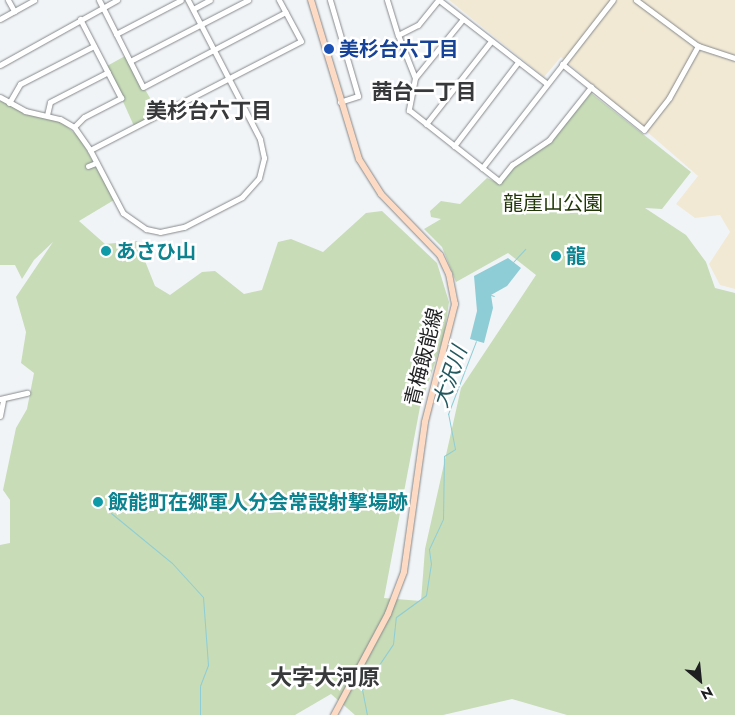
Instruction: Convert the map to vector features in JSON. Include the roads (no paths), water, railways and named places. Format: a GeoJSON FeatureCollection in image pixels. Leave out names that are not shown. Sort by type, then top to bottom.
{"type":"FeatureCollection","features":[{"type":"Feature","properties":{"kind":"main road","name":"青梅飯能線"},"geometry":{"type":"LineString","coordinates":[[311,0],[340,102],[364,170],[440,255],[455,304],[425,422],[404,572],[384,622],[334,715]]}},
{"type":"Feature","properties":{"kind":"street"},"geometry":{"type":"LineString","coordinates":[[8,0],[14,11]]}},
{"type":"Feature","properties":{"kind":"street"},"geometry":{"type":"LineString","coordinates":[[0,19],[34,0]]}},
{"type":"Feature","properties":{"kind":"street"},"geometry":{"type":"LineString","coordinates":[[99,0],[143,86],[286,12]]}},
{"type":"Feature","properties":{"kind":"street"},"geometry":{"type":"LineString","coordinates":[[0,65],[117,0]]}},
{"type":"Feature","properties":{"kind":"street"},"geometry":{"type":"LineString","coordinates":[[116,34],[182,0]]}},
{"type":"Feature","properties":{"kind":"street"},"geometry":{"type":"LineString","coordinates":[[0,97],[9,103],[47,115],[74,127],[90,150],[123,213],[146,230],[160,232],[184,227],[242,197],[259,178],[264,158],[260,139],[188,0]]}},
{"type":"Feature","properties":{"kind":"street"},"geometry":{"type":"LineString","coordinates":[[192,9],[210,0]]}},
{"type":"Feature","properties":{"kind":"street"},"geometry":{"type":"LineString","coordinates":[[130,61],[248,0]]}},
{"type":"Feature","properties":{"kind":"street"},"geometry":{"type":"LineString","coordinates":[[90,150],[301,40],[280,0]]}},
{"type":"Feature","properties":{"kind":"street"},"geometry":{"type":"LineString","coordinates":[[330,0],[358,96],[340,102]]}},
{"type":"Feature","properties":{"kind":"street"},"geometry":{"type":"LineString","coordinates":[[387,0],[415,78]]}},
{"type":"Feature","properties":{"kind":"street"},"geometry":{"type":"LineString","coordinates":[[398,35],[418,25],[439,0],[546,83]]}},
{"type":"Feature","properties":{"kind":"street"},"geometry":{"type":"LineString","coordinates":[[482,168],[546,83],[613,0]]}},
{"type":"Feature","properties":{"kind":"street"},"geometry":{"type":"LineString","coordinates":[[636,0],[698,46],[735,58]]}},
{"type":"Feature","properties":{"kind":"street"},"geometry":{"type":"LineString","coordinates":[[74,127],[84,117],[121,98],[80,19]]}},
{"type":"Feature","properties":{"kind":"street"},"geometry":{"type":"LineString","coordinates":[[463,19],[415,78],[409,110],[499,182],[512,165],[550,140],[591,87]]}},
{"type":"Feature","properties":{"kind":"street"},"geometry":{"type":"LineString","coordinates":[[426,124],[491,40]]}},
{"type":"Feature","properties":{"kind":"street"},"geometry":{"type":"LineString","coordinates":[[9,103],[20,84],[94,46]]}},
{"type":"Feature","properties":{"kind":"street"},"geometry":{"type":"LineString","coordinates":[[562,64],[644,130],[669,98],[698,46]]}},
{"type":"Feature","properties":{"kind":"street"},"geometry":{"type":"LineString","coordinates":[[454,146],[518,62]]}},
{"type":"Feature","properties":{"kind":"street"},"geometry":{"type":"LineString","coordinates":[[47,115],[50,102],[108,72]]}},
{"type":"Feature","properties":{"kind":"street"},"geometry":{"type":"LineString","coordinates":[[88,166],[96,163]]}},
{"type":"Feature","properties":{"kind":"street"},"geometry":{"type":"LineString","coordinates":[[0,416],[2,400],[27,393]]}},
{"type":"Feature","properties":{"kind":"water"},"geometry":{"type":"Polygon","coordinates":[[[508,258],[521,268],[507,286],[491,295],[493,308],[484,343],[470,339],[477,311],[474,276],[508,258]]]}},
{"type":"Feature","properties":{"kind":"waterway"},"geometry":{"type":"LineString","coordinates":[[513,262],[525,249]]}},
{"type":"Feature","properties":{"kind":"waterway","name":"大沢川"},"geometry":{"type":"LineString","coordinates":[[367,715],[362,690],[393,644],[396,617],[426,595],[431,564],[429,549],[443,519],[444,456],[455,449],[448,414],[476,341]]}},
{"type":"Feature","properties":{"kind":"waterway"},"geometry":{"type":"LineString","coordinates":[[111,513],[172,563],[203,597],[208,665],[200,686],[200,715]]}},
{"type":"Feature","properties":{"kind":"place","name":"美杉台六丁目"},"geometry":{"type":"Point","coordinates":[329,49]}},
{"type":"Feature","properties":{"kind":"place","name":"あさひ山"},"geometry":{"type":"Point","coordinates":[106,251]}},
{"type":"Feature","properties":{"kind":"place","name":"龍"},"geometry":{"type":"Point","coordinates":[556,256]}},
{"type":"Feature","properties":{"kind":"place","name":"飯能町在郷軍人分会常設射撃場跡"},"geometry":{"type":"Point","coordinates":[98,502]}},
{"type":"Feature","properties":{"kind":"district","name":"茜台一丁目"},"geometry":{"type":"Point","coordinates":[424,92]}},
{"type":"Feature","properties":{"kind":"district","name":"美杉台六丁目"},"geometry":{"type":"Point","coordinates":[209,111]}},
{"type":"Feature","properties":{"kind":"district","name":"大字大河原"},"geometry":{"type":"Point","coordinates":[325,678]}},
{"type":"Feature","properties":{"kind":"park label","name":"龍崖山公園"},"geometry":{"type":"Point","coordinates":[553,203]}}]}
